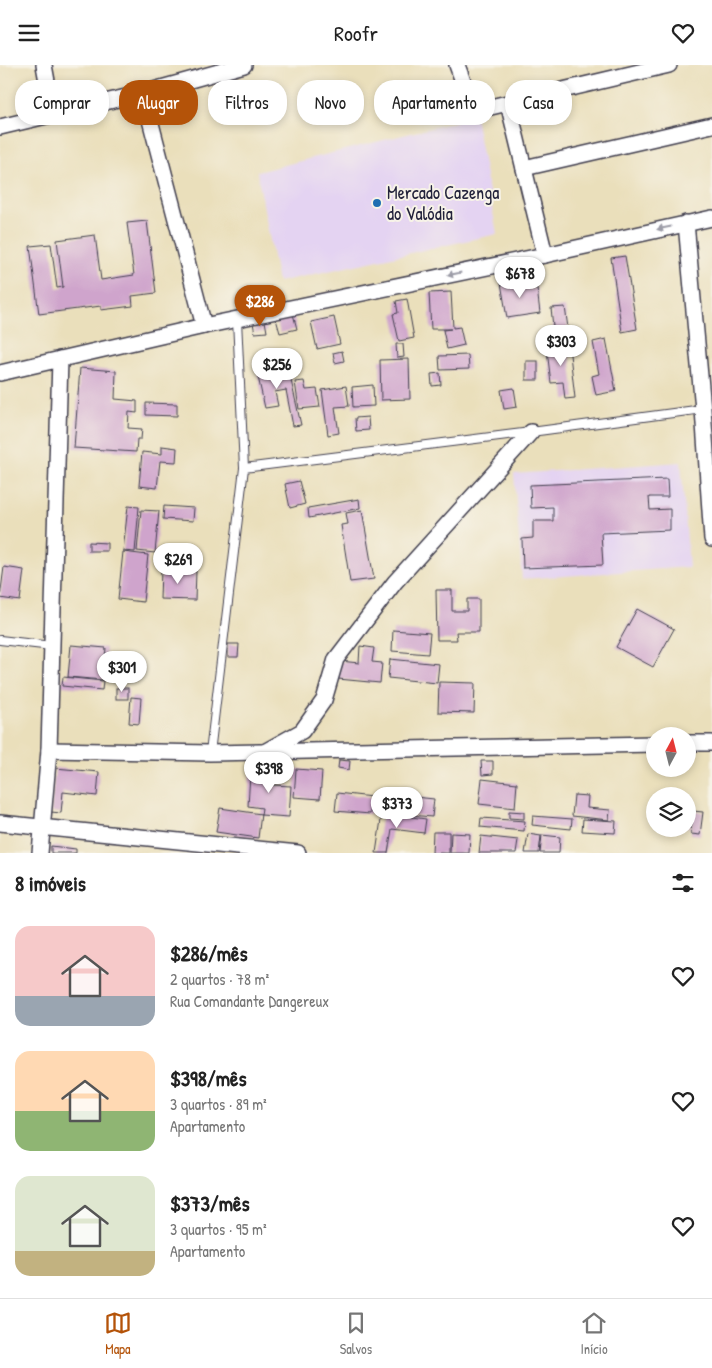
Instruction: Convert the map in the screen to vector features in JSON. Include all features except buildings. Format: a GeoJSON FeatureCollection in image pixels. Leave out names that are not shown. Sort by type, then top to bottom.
{"type":"FeatureCollection","features":[{"type":"Feature","properties":{"kind":"street"},"geometry":{"type":"LineString","coordinates":[[44,65],[46,80]]}},
{"type":"Feature","properties":{"kind":"street"},"geometry":{"type":"LineString","coordinates":[[190,80],[244,65]]}},
{"type":"Feature","properties":{"kind":"street"},"geometry":{"type":"LineString","coordinates":[[457,65],[473,109],[478,110],[505,104]]}},
{"type":"Feature","properties":{"kind":"street"},"geometry":{"type":"LineString","coordinates":[[572,88],[669,65]]}},
{"type":"Feature","properties":{"kind":"street"},"geometry":{"type":"LineString","coordinates":[[0,127],[15,123]]}},
{"type":"Feature","properties":{"kind":"street"},"geometry":{"type":"LineString","coordinates":[[152,125],[204,326]]}},
{"type":"Feature","properties":{"kind":"street"},"geometry":{"type":"LineString","coordinates":[[513,125],[545,255]]}},
{"type":"Feature","properties":{"kind":"street"},"geometry":{"type":"LineString","coordinates":[[524,168],[712,125]]}},
{"type":"Feature","properties":{"kind":"street"},"geometry":{"type":"LineString","coordinates":[[0,373],[204,326],[712,218]]}},
{"type":"Feature","properties":{"kind":"street"},"geometry":{"type":"LineString","coordinates":[[686,223],[707,407],[712,539]]}},
{"type":"Feature","properties":{"kind":"street"},"geometry":{"type":"LineString","coordinates":[[40,853],[49,750],[60,359]]}},
{"type":"Feature","properties":{"kind":"street"},"geometry":{"type":"LineString","coordinates":[[264,752],[302,731],[324,700],[336,659],[389,589],[531,432]]}},
{"type":"Feature","properties":{"kind":"street"},"geometry":{"type":"LineString","coordinates":[[696,743],[712,743]]}},
{"type":"Feature","properties":{"kind":"street"},"geometry":{"type":"LineString","coordinates":[[49,750],[210,753],[646,744]]}},
{"type":"Feature","properties":{"kind":"street"},"geometry":{"type":"LineString","coordinates":[[0,823],[298,853]]}},
{"type":"Feature","properties":{"kind":"lane"},"geometry":{"type":"LineString","coordinates":[[210,753],[244,468],[238,320]]}},
{"type":"Feature","properties":{"kind":"lane"},"geometry":{"type":"LineString","coordinates":[[244,468],[531,432],[707,407]]}},
{"type":"Feature","properties":{"kind":"lane"},"geometry":{"type":"LineString","coordinates":[[0,641],[52,646]]}},
{"type":"Feature","properties":{"kind":"shaded area","name":"Mercado Cazenga do Valódia"},"geometry":{"type":"Polygon","coordinates":[[[443,125],[477,125],[497,234],[278,282],[257,172],[443,125]]]}},
{"type":"Feature","properties":{"kind":"shaded area"},"geometry":{"type":"Polygon","coordinates":[[[681,462],[689,567],[522,579],[514,474],[681,462]]]}},
{"type":"Feature","properties":{"kind":"place","name":"Mercado Cazenga do Valódia"},"geometry":{"type":"Point","coordinates":[377,203]}}]}
